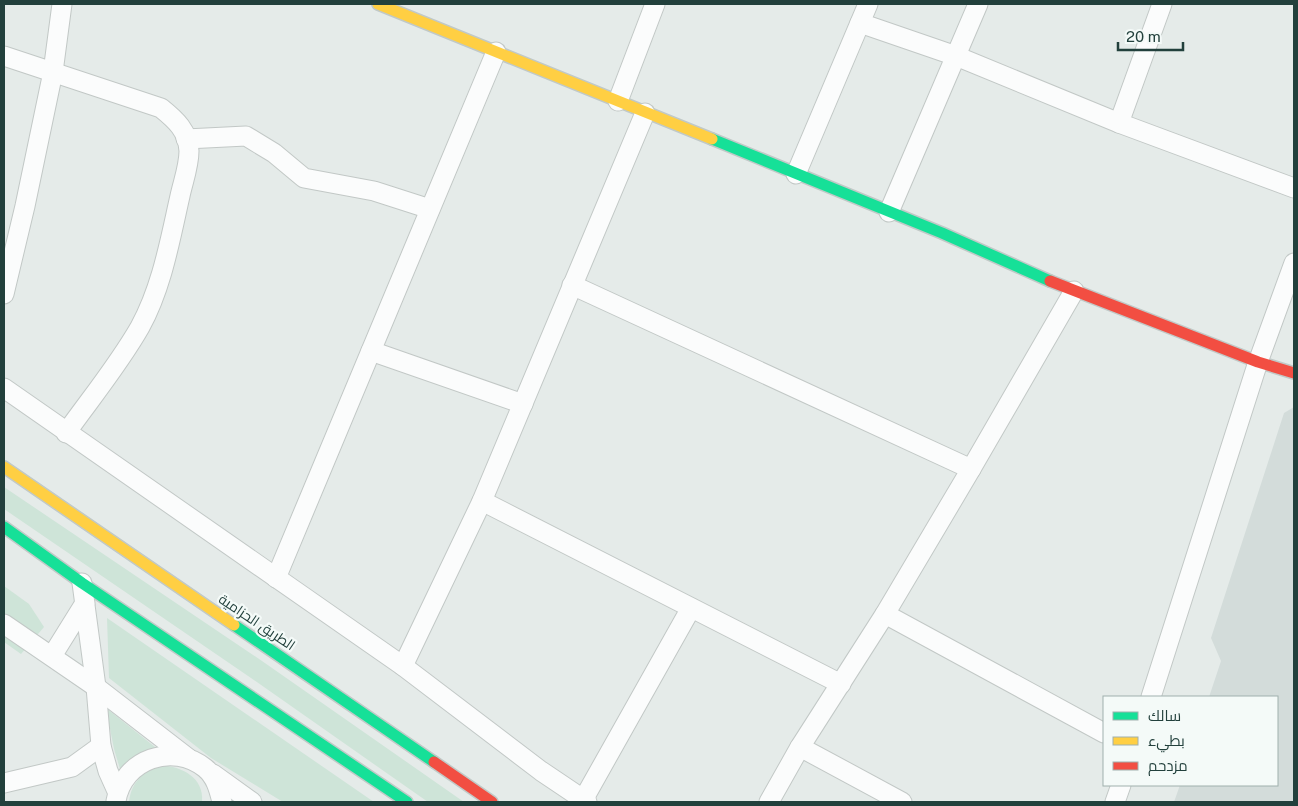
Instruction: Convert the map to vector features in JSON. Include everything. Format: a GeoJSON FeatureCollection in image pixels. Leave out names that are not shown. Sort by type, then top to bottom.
{"type":"FeatureCollection","features":[{"type":"Feature","properties":{"kind":"main road"},"geometry":{"type":"LineString","coordinates":[[378,4],[890,212],[1074,291],[1258,362],[1294,373]]}},
{"type":"Feature","properties":{"kind":"main road","name":"الطريق الحزامية"},"geometry":{"type":"LineString","coordinates":[[4,467],[492,802]]}},
{"type":"Feature","properties":{"kind":"main road"},"geometry":{"type":"LineString","coordinates":[[4,526],[82,583],[407,802]]}},
{"type":"Feature","properties":{"kind":"street"},"geometry":{"type":"LineString","coordinates":[[4,294],[25,206],[53,72],[62,4]]}},
{"type":"Feature","properties":{"kind":"street"},"geometry":{"type":"LineString","coordinates":[[618,101],[655,4]]}},
{"type":"Feature","properties":{"kind":"street"},"geometry":{"type":"LineString","coordinates":[[796,174],[868,4]]}},
{"type":"Feature","properties":{"kind":"street"},"geometry":{"type":"LineString","coordinates":[[890,212],[978,4]]}},
{"type":"Feature","properties":{"kind":"street"},"geometry":{"type":"LineString","coordinates":[[1119,123],[1162,4]]}},
{"type":"Feature","properties":{"kind":"street"},"geometry":{"type":"LineString","coordinates":[[860,23],[956,56],[1119,123],[1294,188]]}},
{"type":"Feature","properties":{"kind":"street"},"geometry":{"type":"LineString","coordinates":[[276,578],[496,52]]}},
{"type":"Feature","properties":{"kind":"street"},"geometry":{"type":"LineString","coordinates":[[4,56],[162,108],[179,122],[189,151],[155,292],[140,325],[125,350],[66,433]]}},
{"type":"Feature","properties":{"kind":"street"},"geometry":{"type":"LineString","coordinates":[[403,666],[482,501],[645,113]]}},
{"type":"Feature","properties":{"kind":"street"},"geometry":{"type":"LineString","coordinates":[[186,139],[246,136],[274,153],[304,178],[374,191],[430,209]]}},
{"type":"Feature","properties":{"kind":"street"},"geometry":{"type":"LineString","coordinates":[[1150,696],[1258,362],[1294,263]]}},
{"type":"Feature","properties":{"kind":"street"},"geometry":{"type":"LineString","coordinates":[[572,285],[971,469]]}},
{"type":"Feature","properties":{"kind":"street"},"geometry":{"type":"LineString","coordinates":[[769,802],[800,747],[886,614],[1074,291]]}},
{"type":"Feature","properties":{"kind":"street"},"geometry":{"type":"LineString","coordinates":[[371,350],[523,404]]}},
{"type":"Feature","properties":{"kind":"street"},"geometry":{"type":"LineString","coordinates":[[4,388],[403,666],[541,771],[585,801],[691,608]]}},
{"type":"Feature","properties":{"kind":"street"},"geometry":{"type":"LineString","coordinates":[[482,501],[841,684]]}},
{"type":"Feature","properties":{"kind":"street"},"geometry":{"type":"LineString","coordinates":[[82,583],[96,687],[101,746],[116,797]]}},
{"type":"Feature","properties":{"kind":"street"},"geometry":{"type":"LineString","coordinates":[[52,656],[85,603]]}},
{"type":"Feature","properties":{"kind":"street"},"geometry":{"type":"LineString","coordinates":[[886,614],[1103,732]]}},
{"type":"Feature","properties":{"kind":"street"},"geometry":{"type":"LineString","coordinates":[[4,624],[96,687],[188,758],[252,802]]}},
{"type":"Feature","properties":{"kind":"street"},"geometry":{"type":"LineString","coordinates":[[4,783],[72,767],[101,746]]}},
{"type":"Feature","properties":{"kind":"street"},"geometry":{"type":"LineString","coordinates":[[800,747],[902,802]]}},
{"type":"Feature","properties":{"kind":"street"},"geometry":{"type":"LineString","coordinates":[[116,797],[128,773],[146,760],[166,754],[188,758]]}},
{"type":"Feature","properties":{"kind":"street"},"geometry":{"type":"LineString","coordinates":[[206,769],[219,786],[222,802]]}},
{"type":"Feature","properties":{"kind":"street"},"geometry":{"type":"LineString","coordinates":[[1115,802],[1121,786]]}},
{"type":"Feature","properties":{"kind":"shaded area"},"geometry":{"type":"Polygon","coordinates":[[[1294,407],[1294,802],[1174,802],[1180,786],[1278,786],[1278,696],[1209,696],[1221,661],[1211,638],[1284,413],[1294,407]]]}},
{"type":"Feature","properties":{"kind":"green space"},"geometry":{"type":"Polygon","coordinates":[[[4,487],[262,661],[464,802],[428,802],[4,509],[4,487]]]}},
{"type":"Feature","properties":{"kind":"green space"},"geometry":{"type":"Polygon","coordinates":[[[4,586],[29,604],[44,627],[21,654],[4,642],[4,586]]]}},
{"type":"Feature","properties":{"kind":"green space"},"geometry":{"type":"Polygon","coordinates":[[[107,618],[374,802],[283,802],[211,758],[109,678],[107,618]]]}},
{"type":"Feature","properties":{"kind":"green space"},"geometry":{"type":"Polygon","coordinates":[[[106,708],[160,751],[123,779],[114,749],[106,708]]]}},
{"type":"Feature","properties":{"kind":"green space"},"geometry":{"type":"Polygon","coordinates":[[[161,765],[177,768],[190,775],[199,786],[202,793],[202,802],[129,802],[135,783],[143,775],[161,765]]]}},
{"type":"Feature","properties":{"kind":"traffic: fast"},"geometry":{"type":"LineString","coordinates":[[712,139],[942,233],[1050,281]]}},
{"type":"Feature","properties":{"kind":"traffic: fast"},"geometry":{"type":"LineString","coordinates":[[4,527],[82,583],[407,802]]}},
{"type":"Feature","properties":{"kind":"traffic: fast"},"geometry":{"type":"LineString","coordinates":[[234,625],[434,762]]}},
{"type":"Feature","properties":{"kind":"traffic: slow"},"geometry":{"type":"LineString","coordinates":[[378,4],[712,139]]}},
{"type":"Feature","properties":{"kind":"traffic: slow"},"geometry":{"type":"LineString","coordinates":[[4,467],[234,625]]}},
{"type":"Feature","properties":{"kind":"traffic: jam"},"geometry":{"type":"LineString","coordinates":[[1050,281],[1258,362],[1294,373]]}},
{"type":"Feature","properties":{"kind":"traffic: jam"},"geometry":{"type":"LineString","coordinates":[[434,762],[492,802]]}}]}
